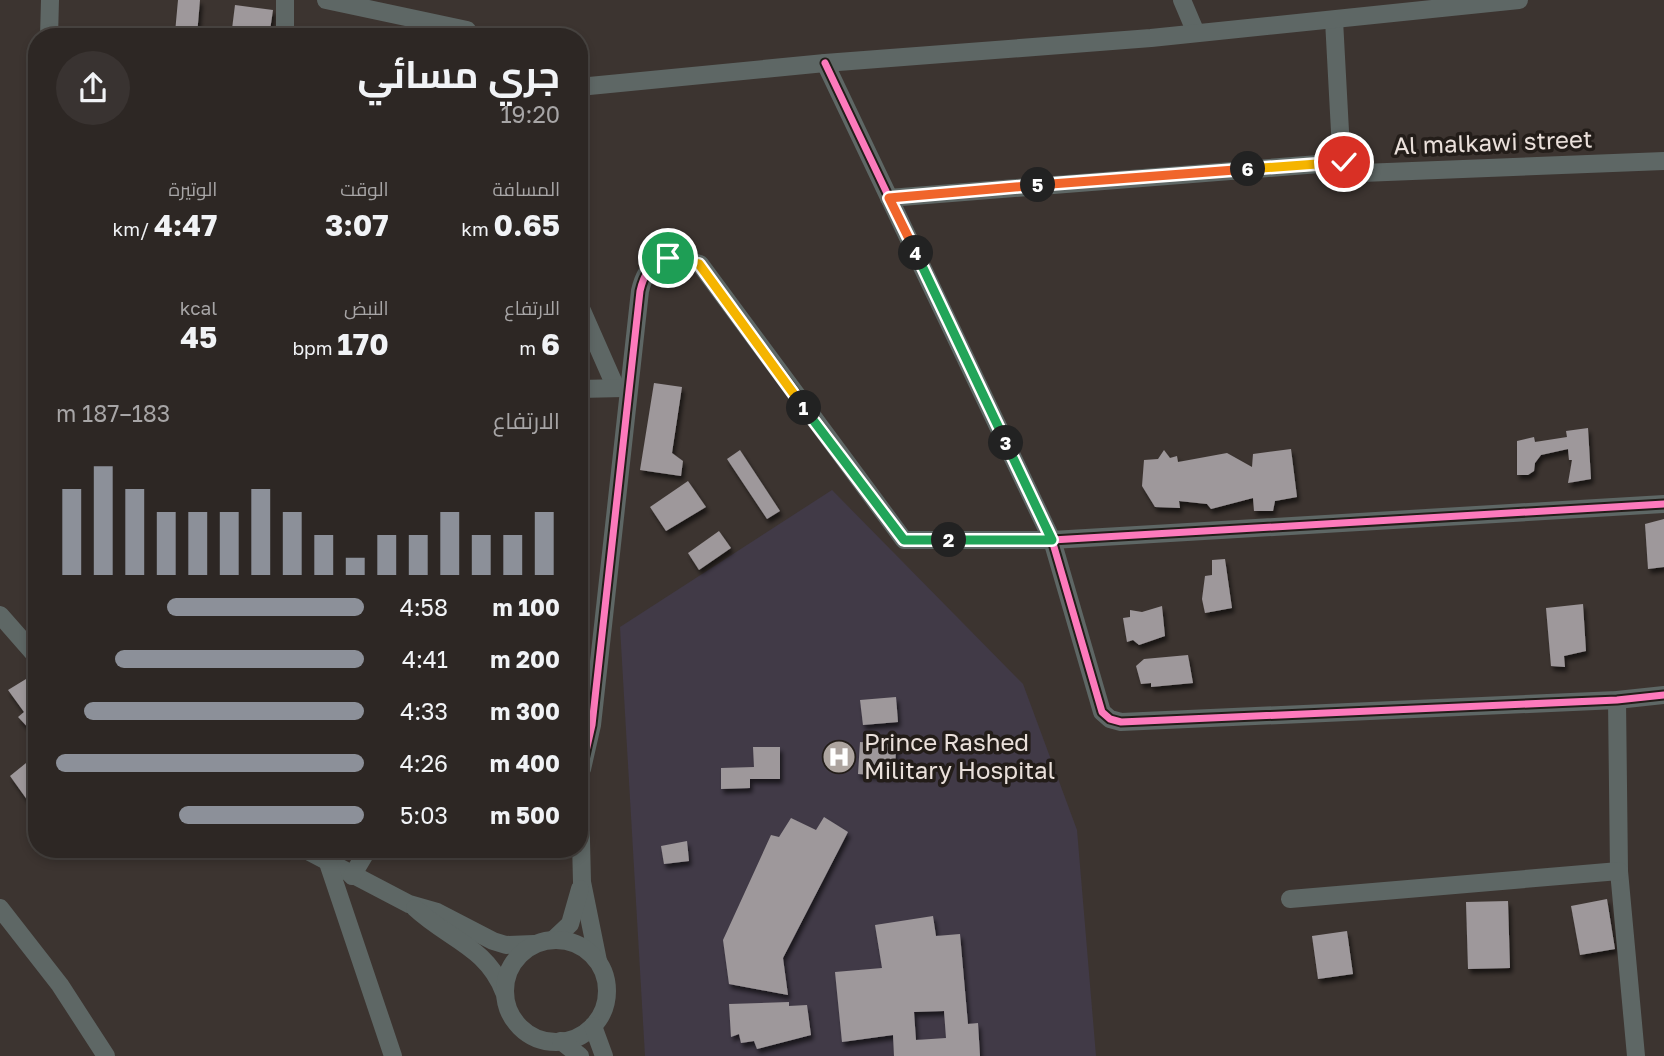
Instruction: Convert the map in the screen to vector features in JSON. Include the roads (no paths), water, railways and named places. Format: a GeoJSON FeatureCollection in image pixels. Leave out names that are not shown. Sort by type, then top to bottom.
{"type":"FeatureCollection","features":[{"type":"Feature","properties":{"kind":"street"},"geometry":{"type":"LineString","coordinates":[[49,28],[51,0]]}},
{"type":"Feature","properties":{"kind":"street"},"geometry":{"type":"LineString","coordinates":[[285,0],[285,28]]}},
{"type":"Feature","properties":{"kind":"street"},"geometry":{"type":"LineString","coordinates":[[326,0],[458,28]]}},
{"type":"Feature","properties":{"kind":"street"},"geometry":{"type":"LineString","coordinates":[[1181,0],[1196,33]]}},
{"type":"Feature","properties":{"kind":"street"},"geometry":{"type":"LineString","coordinates":[[588,86],[825,63],[1196,33],[1519,0]]}},
{"type":"Feature","properties":{"kind":"street"},"geometry":{"type":"LineString","coordinates":[[889,198],[1344,162],[1334,20]]}},
{"type":"Feature","properties":{"kind":"street"},"geometry":{"type":"LineString","coordinates":[[825,63],[1052,540],[1102,712],[1110,719],[1121,722],[1617,700],[1664,695]]}},
{"type":"Feature","properties":{"kind":"street","name":"Al malkawi street"},"geometry":{"type":"LineString","coordinates":[[1344,162],[1362,173],[1664,161]]}},
{"type":"Feature","properties":{"kind":"street"},"geometry":{"type":"LineString","coordinates":[[588,738],[592,724],[622,388],[644,275],[652,265],[668,258],[699,264],[904,540],[1052,540],[1664,504]]}},
{"type":"Feature","properties":{"kind":"street"},"geometry":{"type":"LineString","coordinates":[[588,322],[622,388]]}},
{"type":"Feature","properties":{"kind":"street"},"geometry":{"type":"LineString","coordinates":[[588,389],[622,388]]}},
{"type":"Feature","properties":{"kind":"street"},"geometry":{"type":"LineString","coordinates":[[0,615],[28,647]]}},
{"type":"Feature","properties":{"kind":"street"},"geometry":{"type":"LineString","coordinates":[[1617,700],[1619,871],[1636,1056]]}},
{"type":"Feature","properties":{"kind":"street"},"geometry":{"type":"LineString","coordinates":[[319,858],[409,904],[437,912],[506,945],[545,941],[578,945],[598,961]]}},
{"type":"Feature","properties":{"kind":"street"},"geometry":{"type":"LineString","coordinates":[[352,876],[363,858]]}},
{"type":"Feature","properties":{"kind":"street"},"geometry":{"type":"LineString","coordinates":[[409,904],[430,922],[480,954],[499,980],[513,1017],[530,1034],[545,1040],[561,1041],[578,1037],[593,1026],[606,1004],[607,989],[598,961],[582,882],[582,858]]}},
{"type":"Feature","properties":{"kind":"street"},"geometry":{"type":"LineString","coordinates":[[328,863],[393,1056]]}},
{"type":"Feature","properties":{"kind":"street"},"geometry":{"type":"LineString","coordinates":[[1290,899],[1619,871]]}},
{"type":"Feature","properties":{"kind":"street"},"geometry":{"type":"LineString","coordinates":[[505,994],[506,978],[513,963],[524,951],[570,924],[582,882]]}},
{"type":"Feature","properties":{"kind":"street"},"geometry":{"type":"LineString","coordinates":[[0,908],[60,985],[106,1056]]}},
{"type":"Feature","properties":{"kind":"street"},"geometry":{"type":"LineString","coordinates":[[593,1026],[604,1056]]}},
{"type":"Feature","properties":{"kind":"street"},"geometry":{"type":"LineString","coordinates":[[561,1041],[580,1056]]}},
{"type":"Feature","properties":{"kind":"place","name":"Prince Rashed Military Hospital"},"geometry":{"type":"Point","coordinates":[839,757]}}]}
